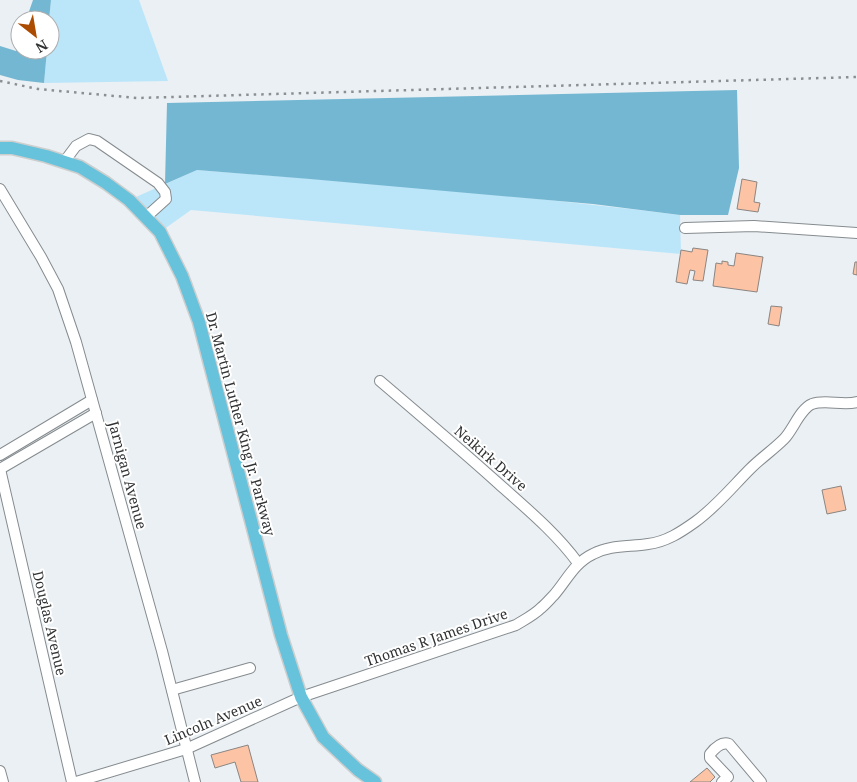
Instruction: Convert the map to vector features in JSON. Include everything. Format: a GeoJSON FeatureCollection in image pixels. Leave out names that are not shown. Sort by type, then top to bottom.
{"type":"FeatureCollection","features":[{"type":"Feature","properties":{"kind":"main road","name":"Dr. Martin Luther King Jr. Parkway"},"geometry":{"type":"LineString","coordinates":[[0,148],[12,148],[46,156],[80,167],[129,200],[160,232],[182,276],[199,322],[281,635],[301,697],[323,737],[358,770],[376,782]]}},
{"type":"Feature","properties":{"kind":"street"},"geometry":{"type":"LineString","coordinates":[[64,162],[76,146],[89,139],[97,141],[158,183],[165,192],[166,199],[146,217]]}},
{"type":"Feature","properties":{"kind":"street","name":"Jarnigan Avenue"},"geometry":{"type":"LineString","coordinates":[[0,189],[58,289],[76,342],[172,690],[195,782]]}},
{"type":"Feature","properties":{"kind":"street"},"geometry":{"type":"LineString","coordinates":[[686,228],[754,226],[857,233]]}},
{"type":"Feature","properties":{"kind":"street","name":"Neikirk Drive"},"geometry":{"type":"LineString","coordinates":[[380,381],[460,448],[527,508],[566,547],[578,564]]}},
{"type":"Feature","properties":{"kind":"street"},"geometry":{"type":"LineString","coordinates":[[0,455],[92,400]]}},
{"type":"Feature","properties":{"kind":"street","name":"Thomas R James Drive"},"geometry":{"type":"LineString","coordinates":[[301,697],[516,625],[540,609],[556,593],[578,564],[592,554],[609,548],[650,544],[673,537],[697,521],[750,469],[774,449],[790,431],[799,416],[811,404],[857,402]]}},
{"type":"Feature","properties":{"kind":"street"},"geometry":{"type":"LineString","coordinates":[[0,469],[96,413]]}},
{"type":"Feature","properties":{"kind":"street","name":"Douglas Avenue"},"geometry":{"type":"LineString","coordinates":[[0,469],[74,782]]}},
{"type":"Feature","properties":{"kind":"street"},"geometry":{"type":"LineString","coordinates":[[172,690],[250,668]]}},
{"type":"Feature","properties":{"kind":"street","name":"Lincoln Avenue"},"geometry":{"type":"LineString","coordinates":[[74,782],[186,750],[301,697]]}},
{"type":"Feature","properties":{"kind":"street"},"geometry":{"type":"LineString","coordinates":[[722,782],[728,777],[710,758],[710,754],[723,743],[729,744],[761,782]]}},
{"type":"Feature","properties":{"kind":"street"},"geometry":{"type":"LineString","coordinates":[[0,771],[3,782]]}},
{"type":"Feature","properties":{"kind":"shaded area"},"geometry":{"type":"Polygon","coordinates":[[[33,0],[51,0],[50,10],[30,10],[33,0]]]}},
{"type":"Feature","properties":{"kind":"shaded area"},"geometry":{"type":"Polygon","coordinates":[[[51,0],[139,0],[168,81],[44,83],[46,60],[60,60],[60,10],[50,10],[51,0]]]}},
{"type":"Feature","properties":{"kind":"shaded area"},"geometry":{"type":"Polygon","coordinates":[[[0,46],[10,49],[10,60],[46,60],[44,83],[18,80],[0,75],[0,46]]]}},
{"type":"Feature","properties":{"kind":"shaded area"},"geometry":{"type":"Polygon","coordinates":[[[737,90],[739,168],[728,215],[680,215],[593,204],[197,170],[165,184],[167,103],[737,90]]]}},
{"type":"Feature","properties":{"kind":"shaded area"},"geometry":{"type":"Polygon","coordinates":[[[197,170],[560,201],[680,215],[681,254],[191,210],[160,232],[129,200],[197,170]]]}},
{"type":"Feature","properties":{"kind":"building"},"geometry":{"type":"Polygon","coordinates":[[[742,179],[757,182],[754,202],[760,203],[758,212],[737,209],[742,179]]]}},
{"type":"Feature","properties":{"kind":"building"},"geometry":{"type":"Polygon","coordinates":[[[693,248],[708,250],[703,281],[693,280],[695,271],[690,270],[687,284],[676,282],[681,250],[692,252],[693,248]]]}},
{"type":"Feature","properties":{"kind":"building"},"geometry":{"type":"Polygon","coordinates":[[[736,253],[763,257],[757,292],[713,286],[716,263],[728,262],[728,265],[734,266],[736,253]]]}},
{"type":"Feature","properties":{"kind":"building"},"geometry":{"type":"Polygon","coordinates":[[[855,262],[857,262],[857,275],[853,274],[855,262]]]}},
{"type":"Feature","properties":{"kind":"building"},"geometry":{"type":"Polygon","coordinates":[[[771,306],[782,307],[779,326],[768,324],[771,306]]]}},
{"type":"Feature","properties":{"kind":"building"},"geometry":{"type":"Polygon","coordinates":[[[841,486],[846,510],[827,514],[822,490],[841,486]]]}},
{"type":"Feature","properties":{"kind":"building"},"geometry":{"type":"Polygon","coordinates":[[[248,745],[258,782],[241,782],[235,762],[215,768],[211,755],[248,745]]]}},
{"type":"Feature","properties":{"kind":"building"},"geometry":{"type":"Polygon","coordinates":[[[707,768],[715,777],[710,782],[690,782],[707,768]]]}},
{"type":"Feature","properties":{"kind":"railway"},"geometry":{"type":"LineString","coordinates":[[0,81],[38,89],[137,98],[857,77]]}}]}
